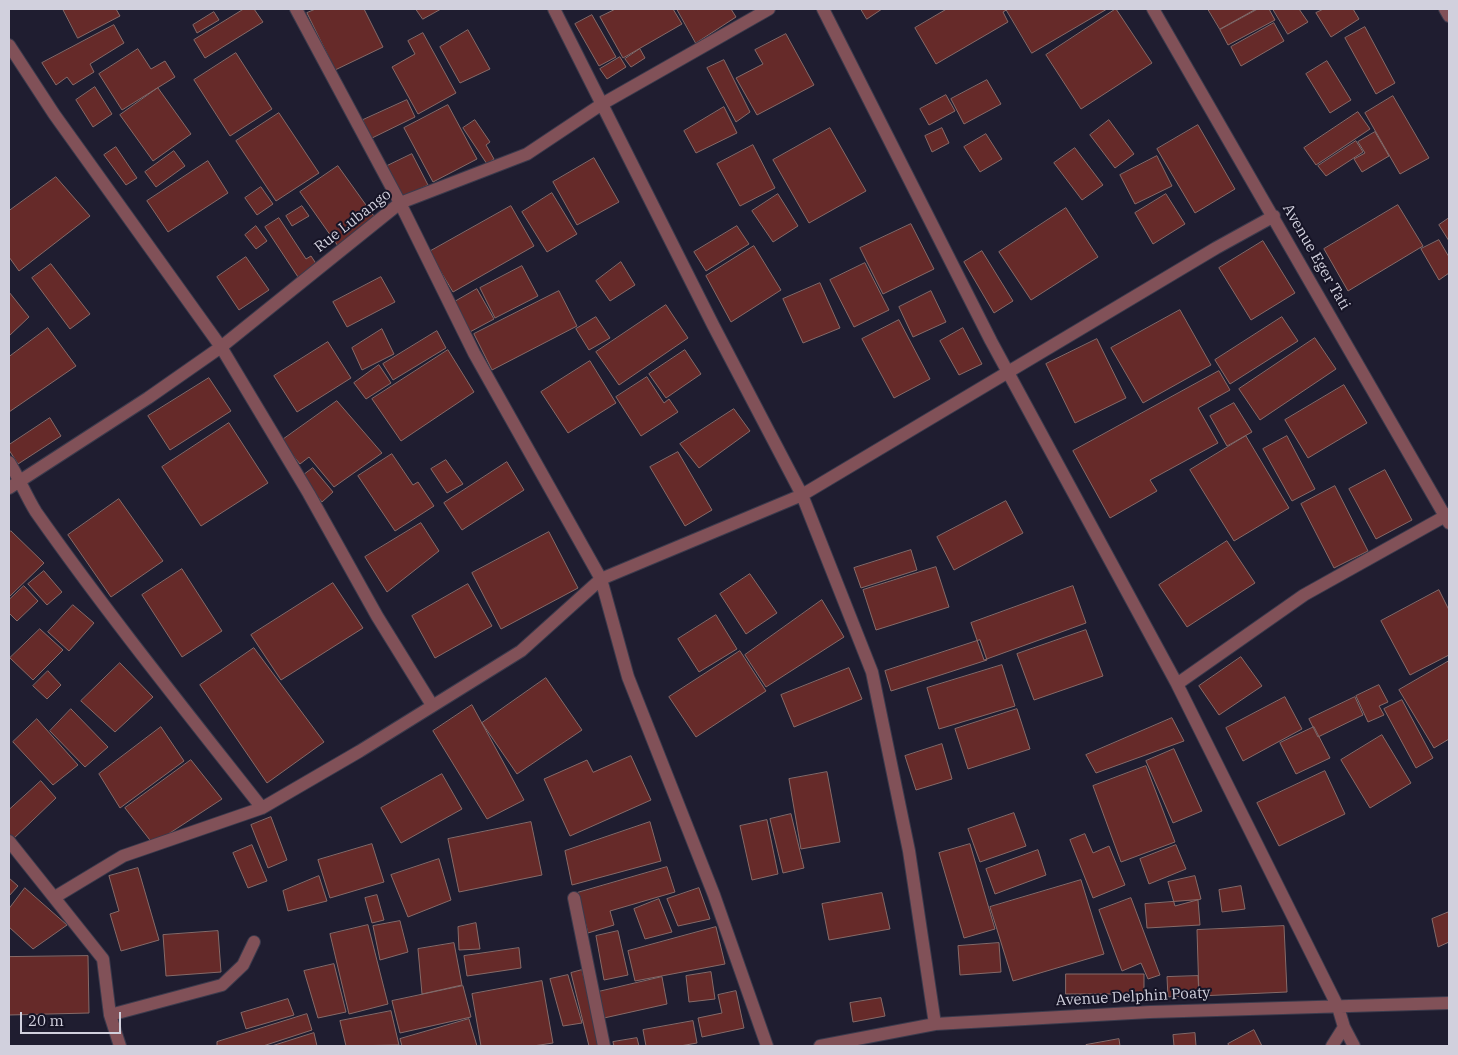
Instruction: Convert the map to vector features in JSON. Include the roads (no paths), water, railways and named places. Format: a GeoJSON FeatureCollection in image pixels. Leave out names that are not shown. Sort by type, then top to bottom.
{"type":"FeatureCollection","features":[{"type":"Feature","properties":{"kind":"street"},"geometry":{"type":"LineString","coordinates":[[296,9],[400,203],[474,354],[602,579],[628,677],[714,895],[767,1046]]}},
{"type":"Feature","properties":{"kind":"street"},"geometry":{"type":"LineString","coordinates":[[554,9],[713,326],[802,495],[872,672],[909,851],[935,1024]]}},
{"type":"Feature","properties":{"kind":"street","name":"Rue Lubango"},"geometry":{"type":"LineString","coordinates":[[9,488],[148,398],[221,347],[400,203],[527,154],[602,104],[769,9]]}},
{"type":"Feature","properties":{"kind":"street"},"geometry":{"type":"LineString","coordinates":[[823,9],[1008,372],[1177,684],[1338,1007],[1344,1027],[1354,1046]]}},
{"type":"Feature","properties":{"kind":"street","name":"Avenue Eger Tati"},"geometry":{"type":"LineString","coordinates":[[1153,9],[1448,518]]}},
{"type":"Feature","properties":{"kind":"street"},"geometry":{"type":"LineString","coordinates":[[1445,9],[1449,16]]}},
{"type":"Feature","properties":{"kind":"street"},"geometry":{"type":"LineString","coordinates":[[9,45],[54,114],[221,347],[309,494],[377,616],[432,705]]}},
{"type":"Feature","properties":{"kind":"street"},"geometry":{"type":"LineString","coordinates":[[55,897],[123,856],[262,808],[360,751],[521,651],[602,579],[802,495],[1216,248],[1274,216]]}},
{"type":"Feature","properties":{"kind":"street"},"geometry":{"type":"LineString","coordinates":[[9,462],[34,509],[121,628],[262,808]]}},
{"type":"Feature","properties":{"kind":"street"},"geometry":{"type":"LineString","coordinates":[[1177,684],[1304,595],[1448,518]]}},
{"type":"Feature","properties":{"kind":"street"},"geometry":{"type":"LineString","coordinates":[[9,841],[103,959],[110,1015],[120,1046]]}},
{"type":"Feature","properties":{"kind":"street"},"geometry":{"type":"LineString","coordinates":[[574,898],[604,1046]]}},
{"type":"Feature","properties":{"kind":"street"},"geometry":{"type":"LineString","coordinates":[[110,1015],[222,985],[243,965],[254,942]]}},
{"type":"Feature","properties":{"kind":"street","name":"Avenue Delphin Poaty"},"geometry":{"type":"LineString","coordinates":[[820,1046],[935,1024],[1150,1012],[1449,1003]]}},
{"type":"Feature","properties":{"kind":"street"},"geometry":{"type":"LineString","coordinates":[[1332,1046],[1344,1027]]}}]}
